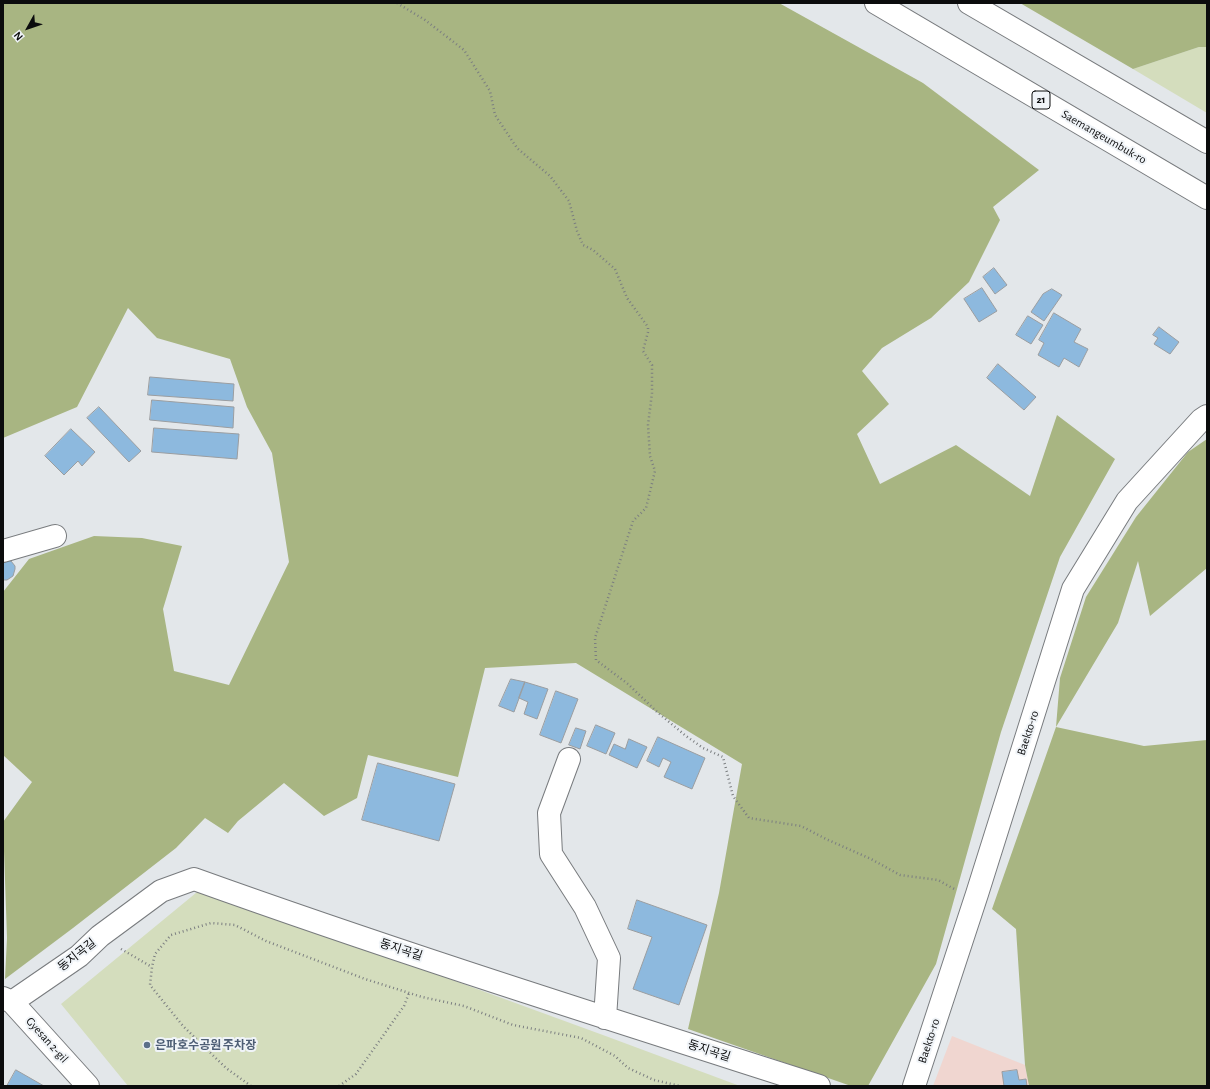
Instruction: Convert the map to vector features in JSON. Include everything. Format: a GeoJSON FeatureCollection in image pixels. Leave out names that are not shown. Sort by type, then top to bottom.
{"type":"FeatureCollection","features":[{"type":"Feature","properties":{"kind":"main road","name":"Saemangeumbuk-ro"},"geometry":{"type":"LineString","coordinates":[[876,3],[1207,198]]}},
{"type":"Feature","properties":{"kind":"main road"},"geometry":{"type":"LineString","coordinates":[[969,3],[1207,142]]}},
{"type":"Feature","properties":{"kind":"main road","name":"Baekto-ro"},"geometry":{"type":"LineString","coordinates":[[916,1086],[1073,589],[1127,501],[1201,420],[1207,416]]}},
{"type":"Feature","properties":{"kind":"main road"},"geometry":{"type":"LineString","coordinates":[[3,551],[55,536]]}},
{"type":"Feature","properties":{"kind":"main road"},"geometry":{"type":"LineString","coordinates":[[570,759],[549,813],[551,854],[585,907],[609,958],[606,1018]]}},
{"type":"Feature","properties":{"kind":"main road","name":"동지곡길"},"geometry":{"type":"LineString","coordinates":[[8,1000],[79,956],[100,936],[161,891],[194,879],[284,911],[606,1018],[819,1086]]}},
{"type":"Feature","properties":{"kind":"main road","name":"Gyesan 2-gil"},"geometry":{"type":"LineString","coordinates":[[8,1000],[88,1086]]}},
{"type":"Feature","properties":{"kind":"path"},"geometry":{"type":"LineString","coordinates":[[397,3],[425,20],[464,50],[490,91],[495,115],[517,148],[550,176],[569,201],[577,231],[583,245],[593,250],[616,269],[627,298],[648,327],[643,351],[652,365],[652,393],[648,425],[650,456],[654,471],[646,508],[633,521],[595,638],[596,660],[628,684],[656,711],[686,736],[703,748],[723,757],[733,796],[749,818],[801,826],[871,859],[900,875],[938,880],[960,892],[977,894]]}},
{"type":"Feature","properties":{"kind":"path"},"geometry":{"type":"LineString","coordinates":[[251,1086],[226,1068],[183,1026],[150,985],[155,954],[171,935],[211,923],[235,926],[273,944],[409,994],[464,1006],[513,1025],[581,1038],[615,1056],[628,1068],[654,1080],[680,1086]]}},
{"type":"Feature","properties":{"kind":"path"},"geometry":{"type":"LineString","coordinates":[[100,936],[152,967]]}},
{"type":"Feature","properties":{"kind":"path"},"geometry":{"type":"LineString","coordinates":[[339,1086],[356,1074],[404,1006],[409,994]]}},
{"type":"Feature","properties":{"kind":"shaded area"},"geometry":{"type":"Polygon","coordinates":[[[952,1036],[1025,1065],[1029,1086],[933,1086],[952,1036]]]}},
{"type":"Feature","properties":{"kind":"green space"},"geometry":{"type":"Polygon","coordinates":[[[3,3],[779,3],[923,83],[1039,170],[993,207],[1000,220],[969,282],[931,318],[882,348],[862,371],[889,404],[857,434],[880,484],[956,445],[1030,496],[1057,415],[1115,459],[1060,557],[1001,732],[936,964],[868,1086],[851,1086],[688,1029],[719,893],[742,764],[576,663],[485,668],[458,777],[368,755],[357,798],[324,816],[284,783],[238,821],[228,833],[205,818],[176,848],[5,979],[7,938],[3,822],[32,782],[3,755],[3,592],[29,559],[94,536],[142,538],[182,546],[163,609],[174,671],[229,685],[289,562],[272,453],[247,407],[230,359],[157,338],[128,308],[77,407],[3,438],[3,3]]]}},
{"type":"Feature","properties":{"kind":"green space"},"geometry":{"type":"Polygon","coordinates":[[[1020,3],[1207,3],[1207,47],[1199,47],[1133,69],[1020,3]]]}},
{"type":"Feature","properties":{"kind":"green space"},"geometry":{"type":"Polygon","coordinates":[[[1199,47],[1207,47],[1207,113],[1133,69],[1199,47]]]}},
{"type":"Feature","properties":{"kind":"green space"},"geometry":{"type":"Polygon","coordinates":[[[1207,439],[1207,568],[1150,616],[1138,561],[1118,623],[1056,727],[1060,678],[1086,597],[1136,517],[1188,452],[1207,439]]]}},
{"type":"Feature","properties":{"kind":"green space"},"geometry":{"type":"Polygon","coordinates":[[[1056,727],[1144,746],[1207,740],[1207,1086],[1029,1086],[1025,1065],[1016,929],[992,909],[1056,727]]]}},
{"type":"Feature","properties":{"kind":"green space"},"geometry":{"type":"Polygon","coordinates":[[[202,888],[740,1086],[128,1086],[61,1004],[202,888]]]}},
{"type":"Feature","properties":{"kind":"building"},"geometry":{"type":"Polygon","coordinates":[[[994,268],[1007,285],[995,294],[983,277],[994,268]]]}},
{"type":"Feature","properties":{"kind":"building"},"geometry":{"type":"Polygon","coordinates":[[[982,288],[997,311],[979,322],[964,299],[982,288]]]}},
{"type":"Feature","properties":{"kind":"building"},"geometry":{"type":"Polygon","coordinates":[[[1052,289],[1062,295],[1044,321],[1031,312],[1043,294],[1052,289]]]}},
{"type":"Feature","properties":{"kind":"building"},"geometry":{"type":"Polygon","coordinates":[[[1054,313],[1081,329],[1074,342],[1088,349],[1079,367],[1064,358],[1059,367],[1038,355],[1044,343],[1039,340],[1054,313]]]}},
{"type":"Feature","properties":{"kind":"building"},"geometry":{"type":"Polygon","coordinates":[[[1028,316],[1043,325],[1031,344],[1016,335],[1028,316]]]}},
{"type":"Feature","properties":{"kind":"building"},"geometry":{"type":"Polygon","coordinates":[[[1159,327],[1179,342],[1170,354],[1154,344],[1158,338],[1153,335],[1159,327]]]}},
{"type":"Feature","properties":{"kind":"building"},"geometry":{"type":"Polygon","coordinates":[[[998,364],[1036,397],[1024,410],[987,378],[998,364]]]}},
{"type":"Feature","properties":{"kind":"building"},"geometry":{"type":"Polygon","coordinates":[[[150,377],[234,384],[233,401],[148,395],[150,377]]]}},
{"type":"Feature","properties":{"kind":"building"},"geometry":{"type":"Polygon","coordinates":[[[152,400],[234,407],[233,428],[150,420],[152,400]]]}},
{"type":"Feature","properties":{"kind":"building"},"geometry":{"type":"Polygon","coordinates":[[[99,407],[141,451],[129,462],[87,418],[99,407]]]}},
{"type":"Feature","properties":{"kind":"building"},"geometry":{"type":"Polygon","coordinates":[[[154,428],[239,434],[237,459],[152,452],[154,428]]]}},
{"type":"Feature","properties":{"kind":"building"},"geometry":{"type":"Polygon","coordinates":[[[71,429],[95,452],[82,466],[78,461],[64,475],[45,456],[71,429]]]}},
{"type":"Feature","properties":{"kind":"building"},"geometry":{"type":"Polygon","coordinates":[[[3,559],[11,561],[15,566],[13,576],[7,580],[3,580],[3,559]]]}},
{"type":"Feature","properties":{"kind":"building"},"geometry":{"type":"Polygon","coordinates":[[[511,679],[525,682],[514,712],[499,706],[511,679]]]}},
{"type":"Feature","properties":{"kind":"building"},"geometry":{"type":"Polygon","coordinates":[[[525,682],[548,689],[537,719],[524,714],[528,702],[519,698],[525,682]]]}},
{"type":"Feature","properties":{"kind":"building"},"geometry":{"type":"Polygon","coordinates":[[[556,691],[578,699],[561,743],[540,735],[556,691]]]}},
{"type":"Feature","properties":{"kind":"building"},"geometry":{"type":"Polygon","coordinates":[[[596,725],[615,733],[606,754],[587,746],[596,725]]]}},
{"type":"Feature","properties":{"kind":"building"},"geometry":{"type":"Polygon","coordinates":[[[576,728],[586,731],[580,749],[569,745],[576,728]]]}},
{"type":"Feature","properties":{"kind":"building"},"geometry":{"type":"Polygon","coordinates":[[[658,737],[705,758],[692,789],[664,777],[671,762],[663,758],[659,767],[647,761],[658,737]]]}},
{"type":"Feature","properties":{"kind":"building"},"geometry":{"type":"Polygon","coordinates":[[[629,739],[647,747],[637,768],[609,755],[614,744],[625,749],[629,739]]]}},
{"type":"Feature","properties":{"kind":"building"},"geometry":{"type":"Polygon","coordinates":[[[378,763],[455,784],[439,841],[362,820],[378,763]]]}},
{"type":"Feature","properties":{"kind":"building"},"geometry":{"type":"Polygon","coordinates":[[[637,900],[707,925],[679,1005],[633,989],[652,937],[628,929],[637,900]]]}},
{"type":"Feature","properties":{"kind":"building"},"geometry":{"type":"Polygon","coordinates":[[[16,1070],[44,1086],[7,1086],[16,1070]]]}},
{"type":"Feature","properties":{"kind":"building"},"geometry":{"type":"Polygon","coordinates":[[[1017,1070],[1019,1080],[1026,1079],[1027,1086],[1004,1086],[1002,1072],[1017,1070]]]}},
{"type":"Feature","properties":{"kind":"place","name":"은파호수공원 주차장"},"geometry":{"type":"Point","coordinates":[147,1045]}}]}
